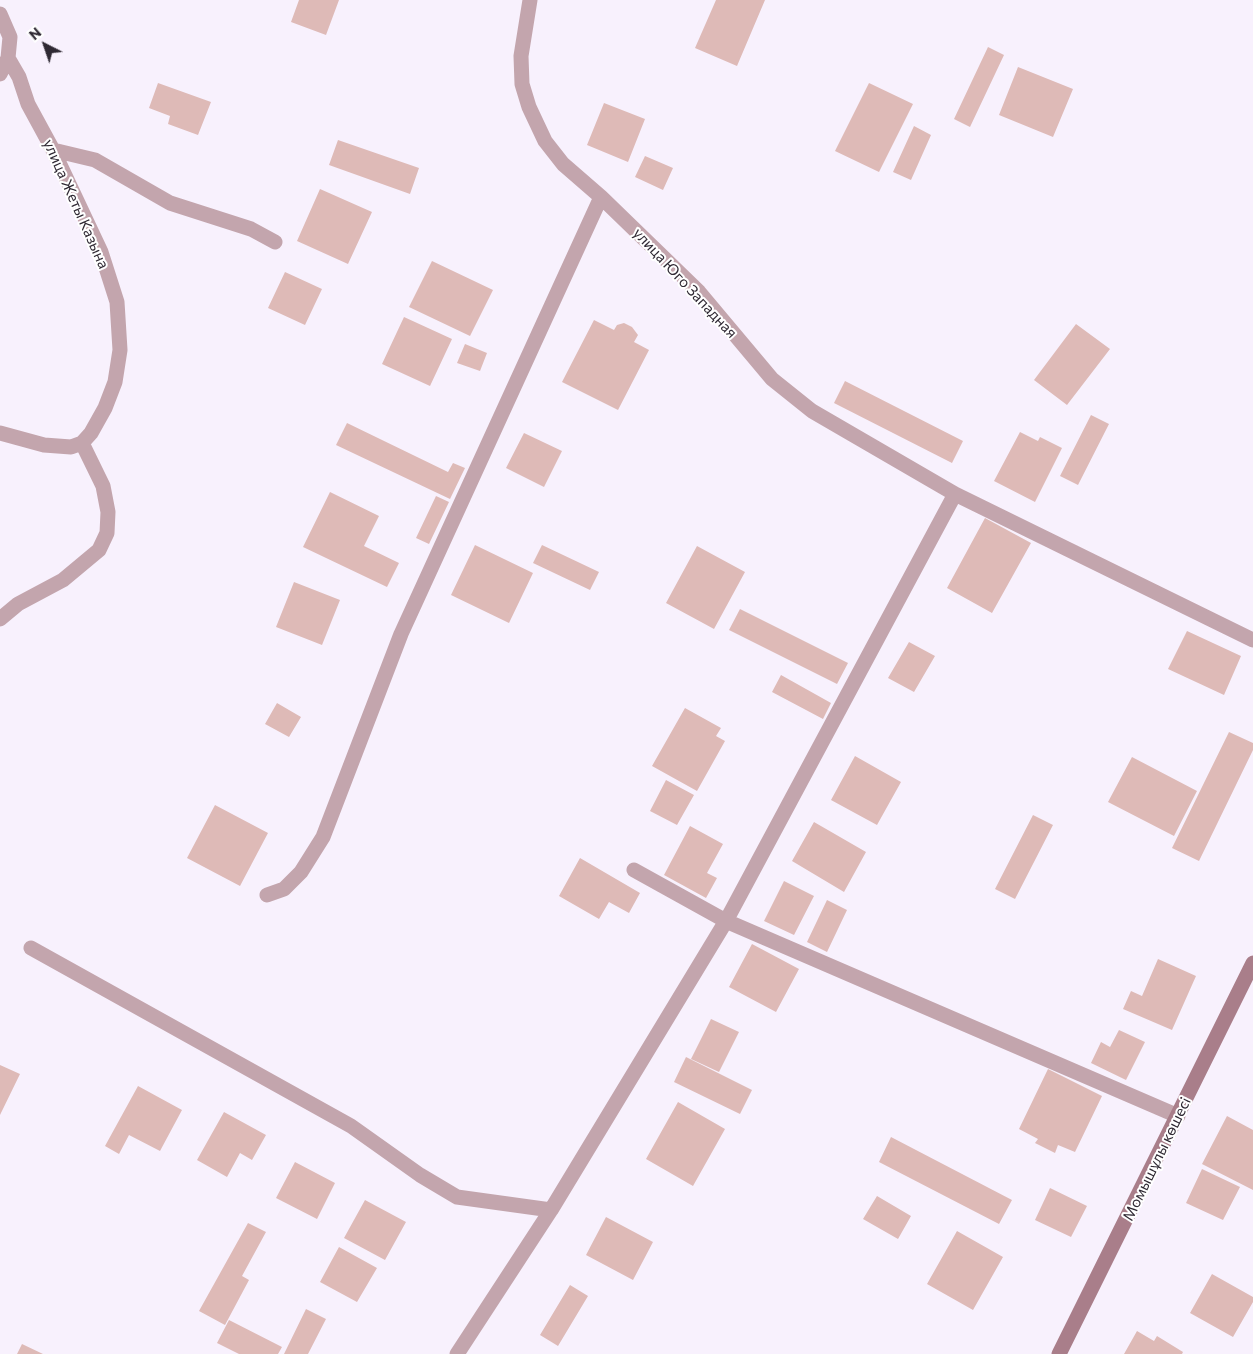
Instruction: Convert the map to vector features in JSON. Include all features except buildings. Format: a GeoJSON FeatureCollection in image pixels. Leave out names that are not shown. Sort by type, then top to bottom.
{"type":"FeatureCollection","features":[{"type":"Feature","properties":{"kind":"main road","name":"Момышұлы көшесі"},"geometry":{"type":"LineString","coordinates":[[1059,1354],[1253,963]]}},
{"type":"Feature","properties":{"kind":"street","name":"улица Юго Западная"},"geometry":{"type":"LineString","coordinates":[[530,0],[521,56],[522,84],[528,107],[546,141],[563,164],[601,196],[699,292],[772,379],[812,412],[955,494],[1253,640]]}},
{"type":"Feature","properties":{"kind":"street"},"geometry":{"type":"LineString","coordinates":[[0,14],[10,37],[8,58],[0,74]]}},
{"type":"Feature","properties":{"kind":"street","name":"улица Жеты Казына"},"geometry":{"type":"LineString","coordinates":[[8,58],[19,77],[28,104],[53,150],[101,252],[117,302],[120,350],[115,382],[92,433],[82,443]]}},
{"type":"Feature","properties":{"kind":"street"},"geometry":{"type":"LineString","coordinates":[[53,150],[95,160],[170,203],[251,229],[274,242]]}},
{"type":"Feature","properties":{"kind":"street"},"geometry":{"type":"LineString","coordinates":[[267,895],[284,888],[301,872],[323,837],[401,634],[601,196]]}},
{"type":"Feature","properties":{"kind":"street"},"geometry":{"type":"LineString","coordinates":[[0,433],[44,445],[71,447],[82,443],[103,486],[108,512],[107,533],[99,550],[63,580],[18,604],[0,619]]}},
{"type":"Feature","properties":{"kind":"street"},"geometry":{"type":"LineString","coordinates":[[457,1354],[552,1210],[726,921],[955,494]]}},
{"type":"Feature","properties":{"kind":"street"},"geometry":{"type":"LineString","coordinates":[[634,870],[726,921],[1178,1116]]}},
{"type":"Feature","properties":{"kind":"street"},"geometry":{"type":"LineString","coordinates":[[31,948],[351,1126],[420,1175],[457,1197],[552,1210]]}}]}
